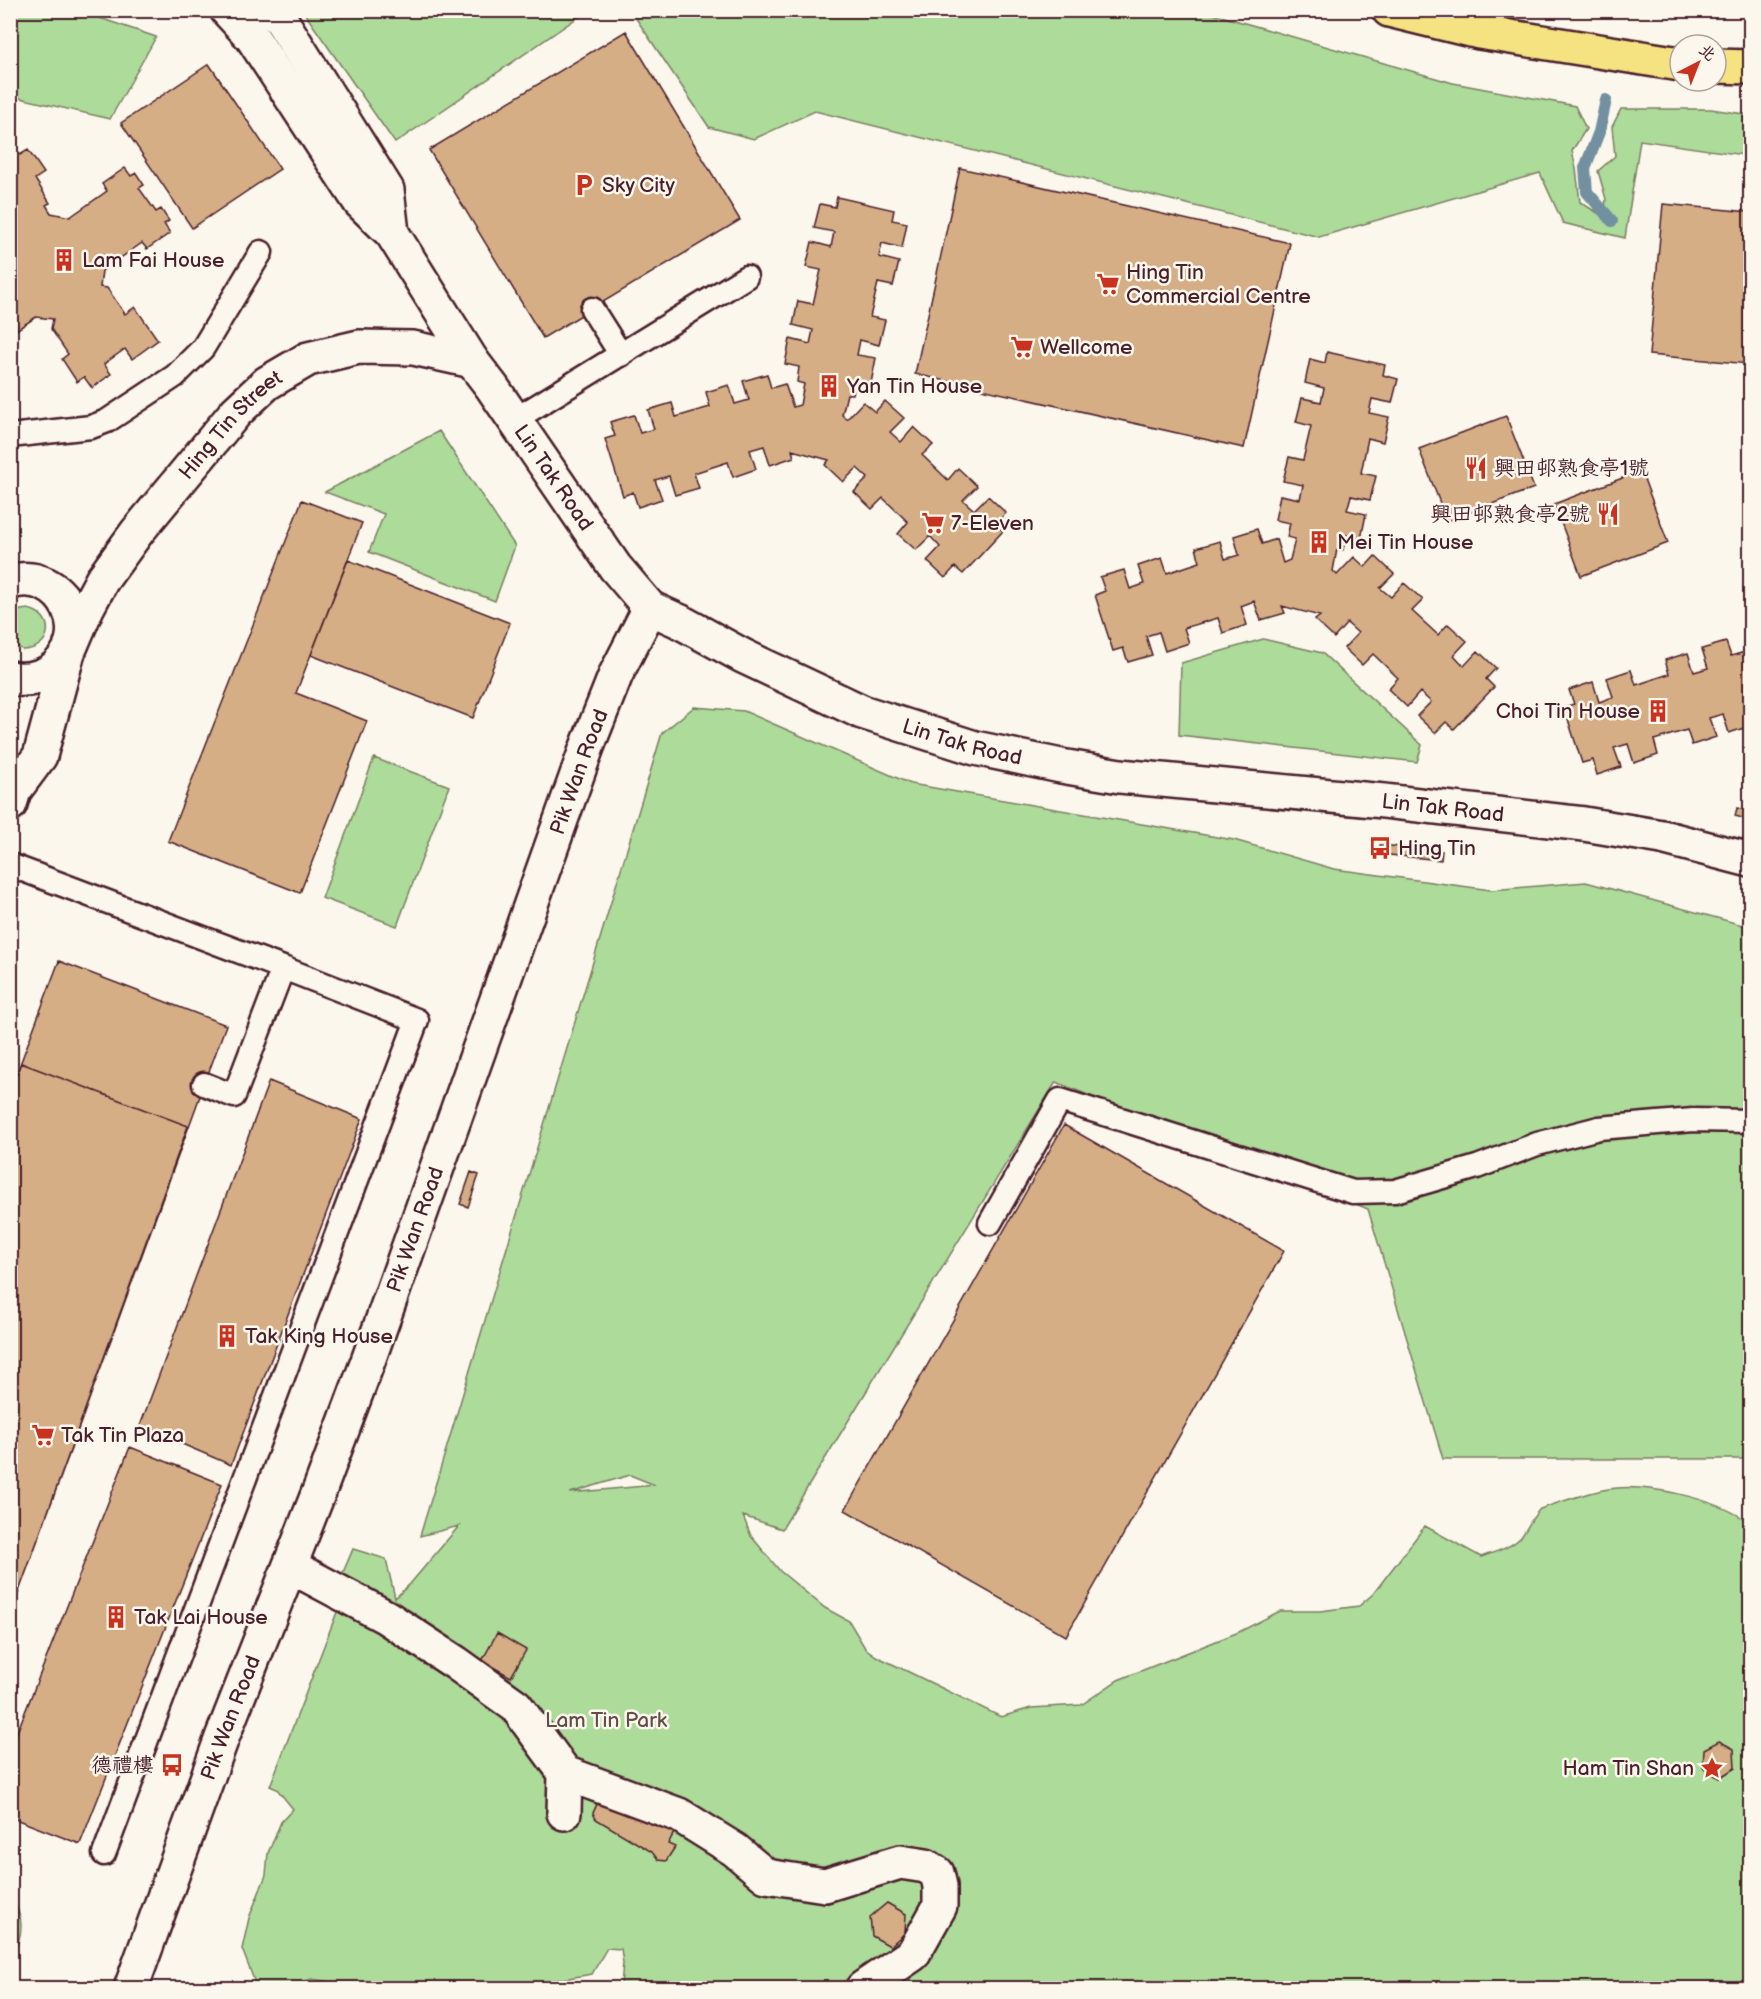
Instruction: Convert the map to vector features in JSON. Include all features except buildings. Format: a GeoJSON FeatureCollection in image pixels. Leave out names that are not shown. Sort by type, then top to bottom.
{"type":"FeatureCollection","features":[{"type":"Feature","properties":{"kind":"highway"},"geometry":{"type":"LineString","coordinates":[[1389,10],[1479,32],[1668,62]]}},
{"type":"Feature","properties":{"kind":"street","name":"Lin Tak Road"},"geometry":{"type":"LineString","coordinates":[[227,10],[252,38],[360,202],[392,233],[472,361],[615,567],[650,608],[680,621],[743,656],[862,712],[975,748],[1120,776],[1384,801],[1584,824],[1662,837],[1750,860]]}},
{"type":"Feature","properties":{"kind":"street","name":"Lin Tak Road"},"geometry":{"type":"LineString","coordinates":[[272,10],[281,20],[387,190],[392,233]]}},
{"type":"Feature","properties":{"kind":"street","name":"Hing Tin Street"},"geometry":{"type":"LineString","coordinates":[[10,678],[33,679],[47,673],[70,649],[87,608],[102,580],[137,532],[236,412],[267,382],[308,359],[359,347],[413,348],[472,361]]}},
{"type":"Feature","properties":{"kind":"street","name":"Hing Tin Street"},"geometry":{"type":"LineString","coordinates":[[10,582],[29,581],[43,584],[55,591],[65,602],[72,615],[74,628],[40,756],[12,791]]}},
{"type":"Feature","properties":{"kind":"street","name":"Pik Wan Road"},"geometry":{"type":"LineString","coordinates":[[130,1989],[211,1767],[368,1361],[586,747],[620,666],[650,608]]}},
{"type":"Feature","properties":{"kind":"street"},"geometry":{"type":"LineString","coordinates":[[290,1566],[386,1617],[516,1706],[565,1773],[679,1815],[735,1850],[766,1876],[825,1885],[900,1862],[926,1866],[937,1873],[940,1886],[940,1906],[914,1954],[863,1989]]}},
{"type":"Feature","properties":{"kind":"street"},"geometry":{"type":"LineString","coordinates":[[564,1813],[565,1773]]}},
{"type":"Feature","properties":{"kind":"lane"},"geometry":{"type":"LineString","coordinates":[[10,436],[91,427],[107,421],[175,376],[203,348],[261,252]]}},
{"type":"Feature","properties":{"kind":"lane"},"geometry":{"type":"LineString","coordinates":[[514,420],[746,277]]}},
{"type":"Feature","properties":{"kind":"lane"},"geometry":{"type":"LineString","coordinates":[[592,309],[621,356]]}},
{"type":"Feature","properties":{"kind":"lane"},"geometry":{"type":"LineString","coordinates":[[10,865],[417,1020],[105,1854]]}},
{"type":"Feature","properties":{"kind":"lane"},"geometry":{"type":"LineString","coordinates":[[204,1084],[234,1096],[283,968]]}},
{"type":"Feature","properties":{"kind":"lane"},"geometry":{"type":"LineString","coordinates":[[990,1223],[1060,1100],[1353,1192],[1395,1191],[1476,1167],[1537,1144],[1599,1128],[1693,1120],[1750,1120]]}},
{"type":"Feature","properties":{"kind":"green space"},"geometry":{"type":"Polygon","coordinates":[[[79,11],[156,37],[110,119],[11,96],[11,21],[21,12],[79,11]]]}},
{"type":"Feature","properties":{"kind":"green space"},"geometry":{"type":"Polygon","coordinates":[[[303,11],[587,11],[395,143],[303,11]]]}},
{"type":"Feature","properties":{"kind":"green space"},"geometry":{"type":"Polygon","coordinates":[[[631,11],[1203,11],[1453,83],[1575,106],[1586,129],[1572,151],[1580,202],[1604,217],[1606,199],[1598,171],[1615,156],[1612,127],[1621,109],[1711,109],[1750,115],[1750,156],[1640,140],[1625,238],[1563,223],[1540,173],[1319,237],[815,111],[754,139],[709,127],[631,11]]]}},
{"type":"Feature","properties":{"kind":"green space"},"geometry":{"type":"Polygon","coordinates":[[[439,431],[515,546],[495,601],[369,552],[384,514],[325,492],[439,431]]]}},
{"type":"Feature","properties":{"kind":"green space"},"geometry":{"type":"Polygon","coordinates":[[[28,609],[37,612],[43,618],[47,624],[47,631],[40,644],[23,650],[11,642],[11,617],[21,610],[28,609]]]}},
{"type":"Feature","properties":{"kind":"green space"},"geometry":{"type":"Polygon","coordinates":[[[1263,639],[1322,653],[1422,745],[1417,762],[1179,735],[1181,663],[1263,639]]]}},
{"type":"Feature","properties":{"kind":"green space","name":"Lam Tin Park"},"geometry":{"type":"Polygon","coordinates":[[[694,707],[744,711],[911,784],[1234,840],[1334,869],[1491,890],[1586,882],[1750,927],[1750,1459],[1443,1459],[1368,1209],[1056,1082],[782,1529],[743,1516],[751,1536],[780,1571],[825,1608],[849,1621],[865,1648],[876,1656],[1001,1717],[1031,1708],[1081,1705],[1118,1680],[1239,1632],[1280,1611],[1320,1611],[1359,1606],[1373,1594],[1425,1526],[1481,1557],[1517,1541],[1540,1509],[1603,1490],[1638,1488],[1659,1490],[1719,1506],[1750,1523],[1750,1988],[623,1988],[621,1985],[623,1963],[621,1949],[607,1948],[592,1974],[551,1981],[555,1988],[353,1988],[339,1983],[311,1979],[291,1988],[257,1988],[242,1949],[249,1918],[266,1875],[268,1853],[281,1822],[293,1809],[277,1789],[270,1786],[347,1586],[339,1582],[353,1549],[386,1559],[395,1598],[410,1584],[459,1526],[420,1536],[662,733],[694,707]],[[630,1475],[570,1493],[655,1485],[630,1475]]]}},
{"type":"Feature","properties":{"kind":"green space"},"geometry":{"type":"Polygon","coordinates":[[[374,758],[449,786],[397,926],[322,898],[374,758]]]}},
{"type":"Feature","properties":{"kind":"green space"},"geometry":{"type":"Polygon","coordinates":[[[10,1896],[18,1911],[21,1926],[11,1957],[10,1896]]]}},
{"type":"Feature","properties":{"kind":"waterway"},"geometry":{"type":"LineString","coordinates":[[1606,100],[1599,132],[1585,168],[1587,192],[1612,221]]}},
{"type":"Feature","properties":{"kind":"place","name":"Sky City"},"geometry":{"type":"Point","coordinates":[584,185]}},
{"type":"Feature","properties":{"kind":"place","name":"Lam Fai House"},"geometry":{"type":"Point","coordinates":[64,260]}},
{"type":"Feature","properties":{"kind":"place","name":"Hing Tin Commercial Centre"},"geometry":{"type":"Point","coordinates":[1108,284]}},
{"type":"Feature","properties":{"kind":"place","name":"Wellcome"},"geometry":{"type":"Point","coordinates":[1022,347]}},
{"type":"Feature","properties":{"kind":"place","name":"Yan Tin House"},"geometry":{"type":"Point","coordinates":[829,386]}},
{"type":"Feature","properties":{"kind":"place","name":"興田邨熟食亭1號"},"geometry":{"type":"Point","coordinates":[1476,468]}},
{"type":"Feature","properties":{"kind":"place","name":"興田邨熟食亭2號"},"geometry":{"type":"Point","coordinates":[1608,514]}},
{"type":"Feature","properties":{"kind":"place","name":"7-Eleven"},"geometry":{"type":"Point","coordinates":[933,523]}},
{"type":"Feature","properties":{"kind":"place","name":"Mei Tin House"},"geometry":{"type":"Point","coordinates":[1319,542]}},
{"type":"Feature","properties":{"kind":"place","name":"Choi Tin House"},"geometry":{"type":"Point","coordinates":[1658,711]}},
{"type":"Feature","properties":{"kind":"place","name":"Hing Tin"},"geometry":{"type":"Point","coordinates":[1380,848]}},
{"type":"Feature","properties":{"kind":"place","name":"Tak King House"},"geometry":{"type":"Point","coordinates":[227,1336]}},
{"type":"Feature","properties":{"kind":"place","name":"Tak Tin Plaza"},"geometry":{"type":"Point","coordinates":[43,1435]}},
{"type":"Feature","properties":{"kind":"place","name":"Tak Lai House"},"geometry":{"type":"Point","coordinates":[116,1617]}},
{"type":"Feature","properties":{"kind":"place","name":"德禮樓"},"geometry":{"type":"Point","coordinates":[172,1765]}},
{"type":"Feature","properties":{"kind":"place","name":"Ham Tin Shan"},"geometry":{"type":"Point","coordinates":[1712,1768]}}]}
